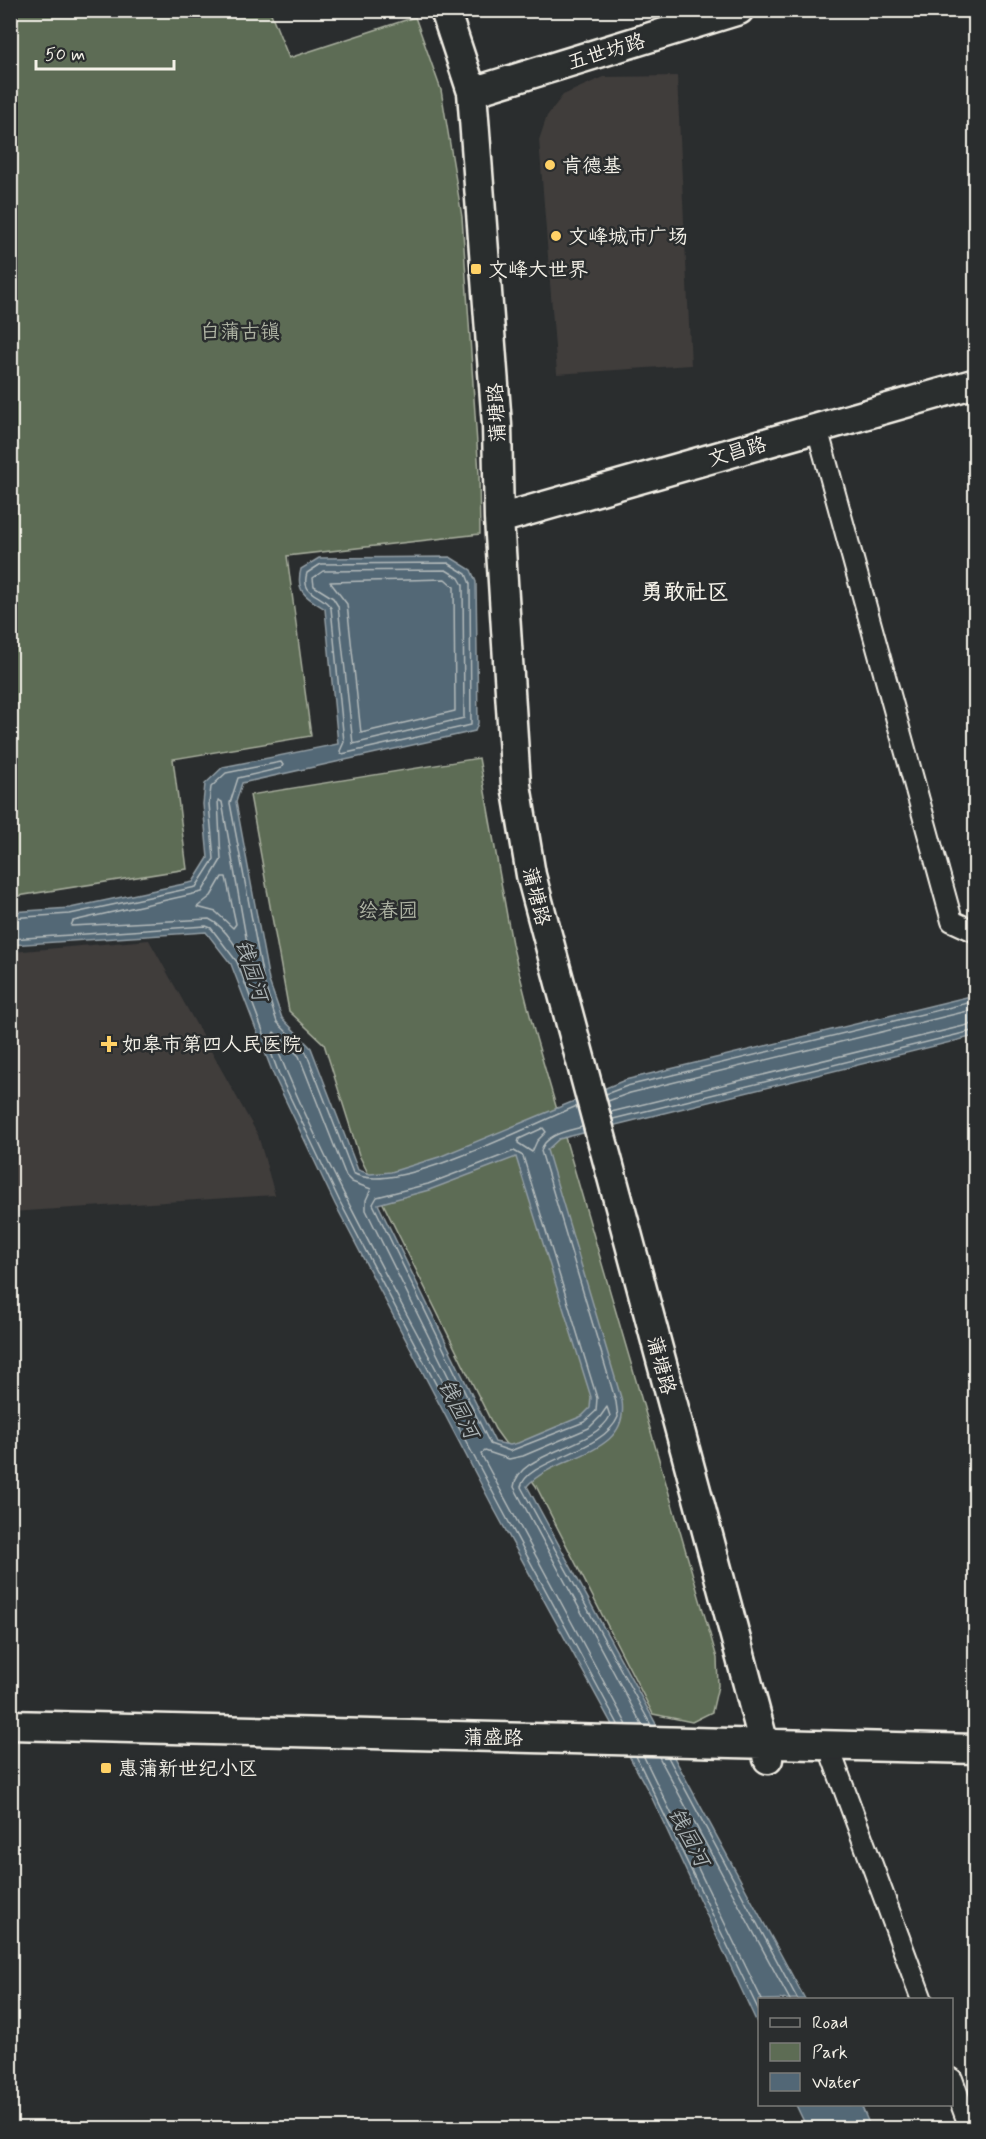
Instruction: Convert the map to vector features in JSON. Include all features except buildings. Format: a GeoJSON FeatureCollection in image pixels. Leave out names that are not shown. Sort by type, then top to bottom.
{"type":"FeatureCollection","features":[{"type":"Feature","properties":{"kind":"main road","name":"蒲塘路"},"geometry":{"type":"LineString","coordinates":[[445,10],[472,92],[497,425],[499,519],[516,785],[531,875],[767,1751]]}},
{"type":"Feature","properties":{"kind":"main road","name":"五世坊路"},"geometry":{"type":"LineString","coordinates":[[472,92],[739,10]]}},
{"type":"Feature","properties":{"kind":"main road","name":"文昌路"},"geometry":{"type":"LineString","coordinates":[[499,519],[975,383]]}},
{"type":"Feature","properties":{"kind":"main road","name":"蒲盛路"},"geometry":{"type":"LineString","coordinates":[[10,1725],[707,1750],[975,1749]]}},
{"type":"Feature","properties":{"kind":"main road","name":"蒲盛路"},"geometry":{"type":"LineString","coordinates":[[10,1742],[573,1746]]}},
{"type":"Feature","properties":{"kind":"main road","name":"蒲盛路"},"geometry":{"type":"LineString","coordinates":[[767,1751],[833,1759],[975,1763]]}},
{"type":"Feature","properties":{"kind":"street"},"geometry":{"type":"LineString","coordinates":[[817,428],[952,921],[975,932]]}},
{"type":"Feature","properties":{"kind":"street"},"geometry":{"type":"LineString","coordinates":[[833,1759],[921,1998]]}},
{"type":"Feature","properties":{"kind":"street"},"geometry":{"type":"LineString","coordinates":[[953,2084],[970,2128]]}},
{"type":"Feature","properties":{"kind":"shaded area","name":"文峰城市广场"},"geometry":{"type":"Polygon","coordinates":[[[677,76],[691,365],[557,374],[539,140],[547,116],[563,95],[603,77],[677,76]]]}},
{"type":"Feature","properties":{"kind":"shaded area","name":"如皋市第四人民医院"},"geometry":{"type":"Polygon","coordinates":[[[149,940],[258,1135],[275,1195],[11,1212],[11,952],[149,940]]]}},
{"type":"Feature","properties":{"kind":"green space","name":"白蒲古镇"},"geometry":{"type":"Polygon","coordinates":[[[11,10],[270,11],[289,58],[415,17],[441,90],[462,217],[479,474],[480,534],[287,556],[311,736],[173,759],[187,869],[11,897],[11,10]]]}},
{"type":"Feature","properties":{"kind":"green space","name":"绘春园"},"geometry":{"type":"Polygon","coordinates":[[[479,758],[512,944],[534,1031],[717,1658],[718,1686],[712,1712],[692,1722],[653,1714],[536,1486],[495,1429],[359,1155],[324,1044],[289,1011],[250,795],[479,758]]]}},
{"type":"Feature","properties":{"kind":"water","name":"钱园河"},"geometry":{"type":"Polygon","coordinates":[[[450,557],[471,570],[476,582],[478,723],[475,731],[242,783],[236,802],[269,981],[282,1018],[311,1048],[358,1170],[370,1174],[391,1172],[439,1157],[625,1080],[975,995],[975,1036],[559,1139],[547,1150],[622,1401],[621,1419],[615,1433],[603,1444],[540,1475],[527,1486],[804,1998],[758,1998],[758,2025],[651,1796],[493,1507],[335,1204],[274,1076],[231,964],[206,932],[11,945],[11,912],[70,908],[193,882],[208,858],[203,804],[205,784],[223,767],[338,744],[325,609],[307,597],[301,589],[301,569],[319,558],[450,557]],[[516,1157],[429,1190],[378,1204],[495,1442],[510,1445],[518,1443],[582,1416],[590,1408],[591,1397],[516,1157]]]}},
{"type":"Feature","properties":{"kind":"water"},"geometry":{"type":"Polygon","coordinates":[[[796,2106],[861,2106],[871,2128],[807,2128],[796,2106]]]}},
{"type":"Feature","properties":{"kind":"place","name":"肯德基"},"geometry":{"type":"Point","coordinates":[550,165]}},
{"type":"Feature","properties":{"kind":"place","name":"文峰城市广场"},"geometry":{"type":"Point","coordinates":[556,236]}},
{"type":"Feature","properties":{"kind":"place","name":"文峰大世界"},"geometry":{"type":"Point","coordinates":[476,269]}},
{"type":"Feature","properties":{"kind":"place","name":"如皋市第四人民医院"},"geometry":{"type":"Point","coordinates":[109,1044]}},
{"type":"Feature","properties":{"kind":"place","name":"惠蒲新世纪小区"},"geometry":{"type":"Point","coordinates":[106,1768]}},
{"type":"Feature","properties":{"kind":"district","name":"勇敢社区"},"geometry":{"type":"Point","coordinates":[685,591]}}]}
